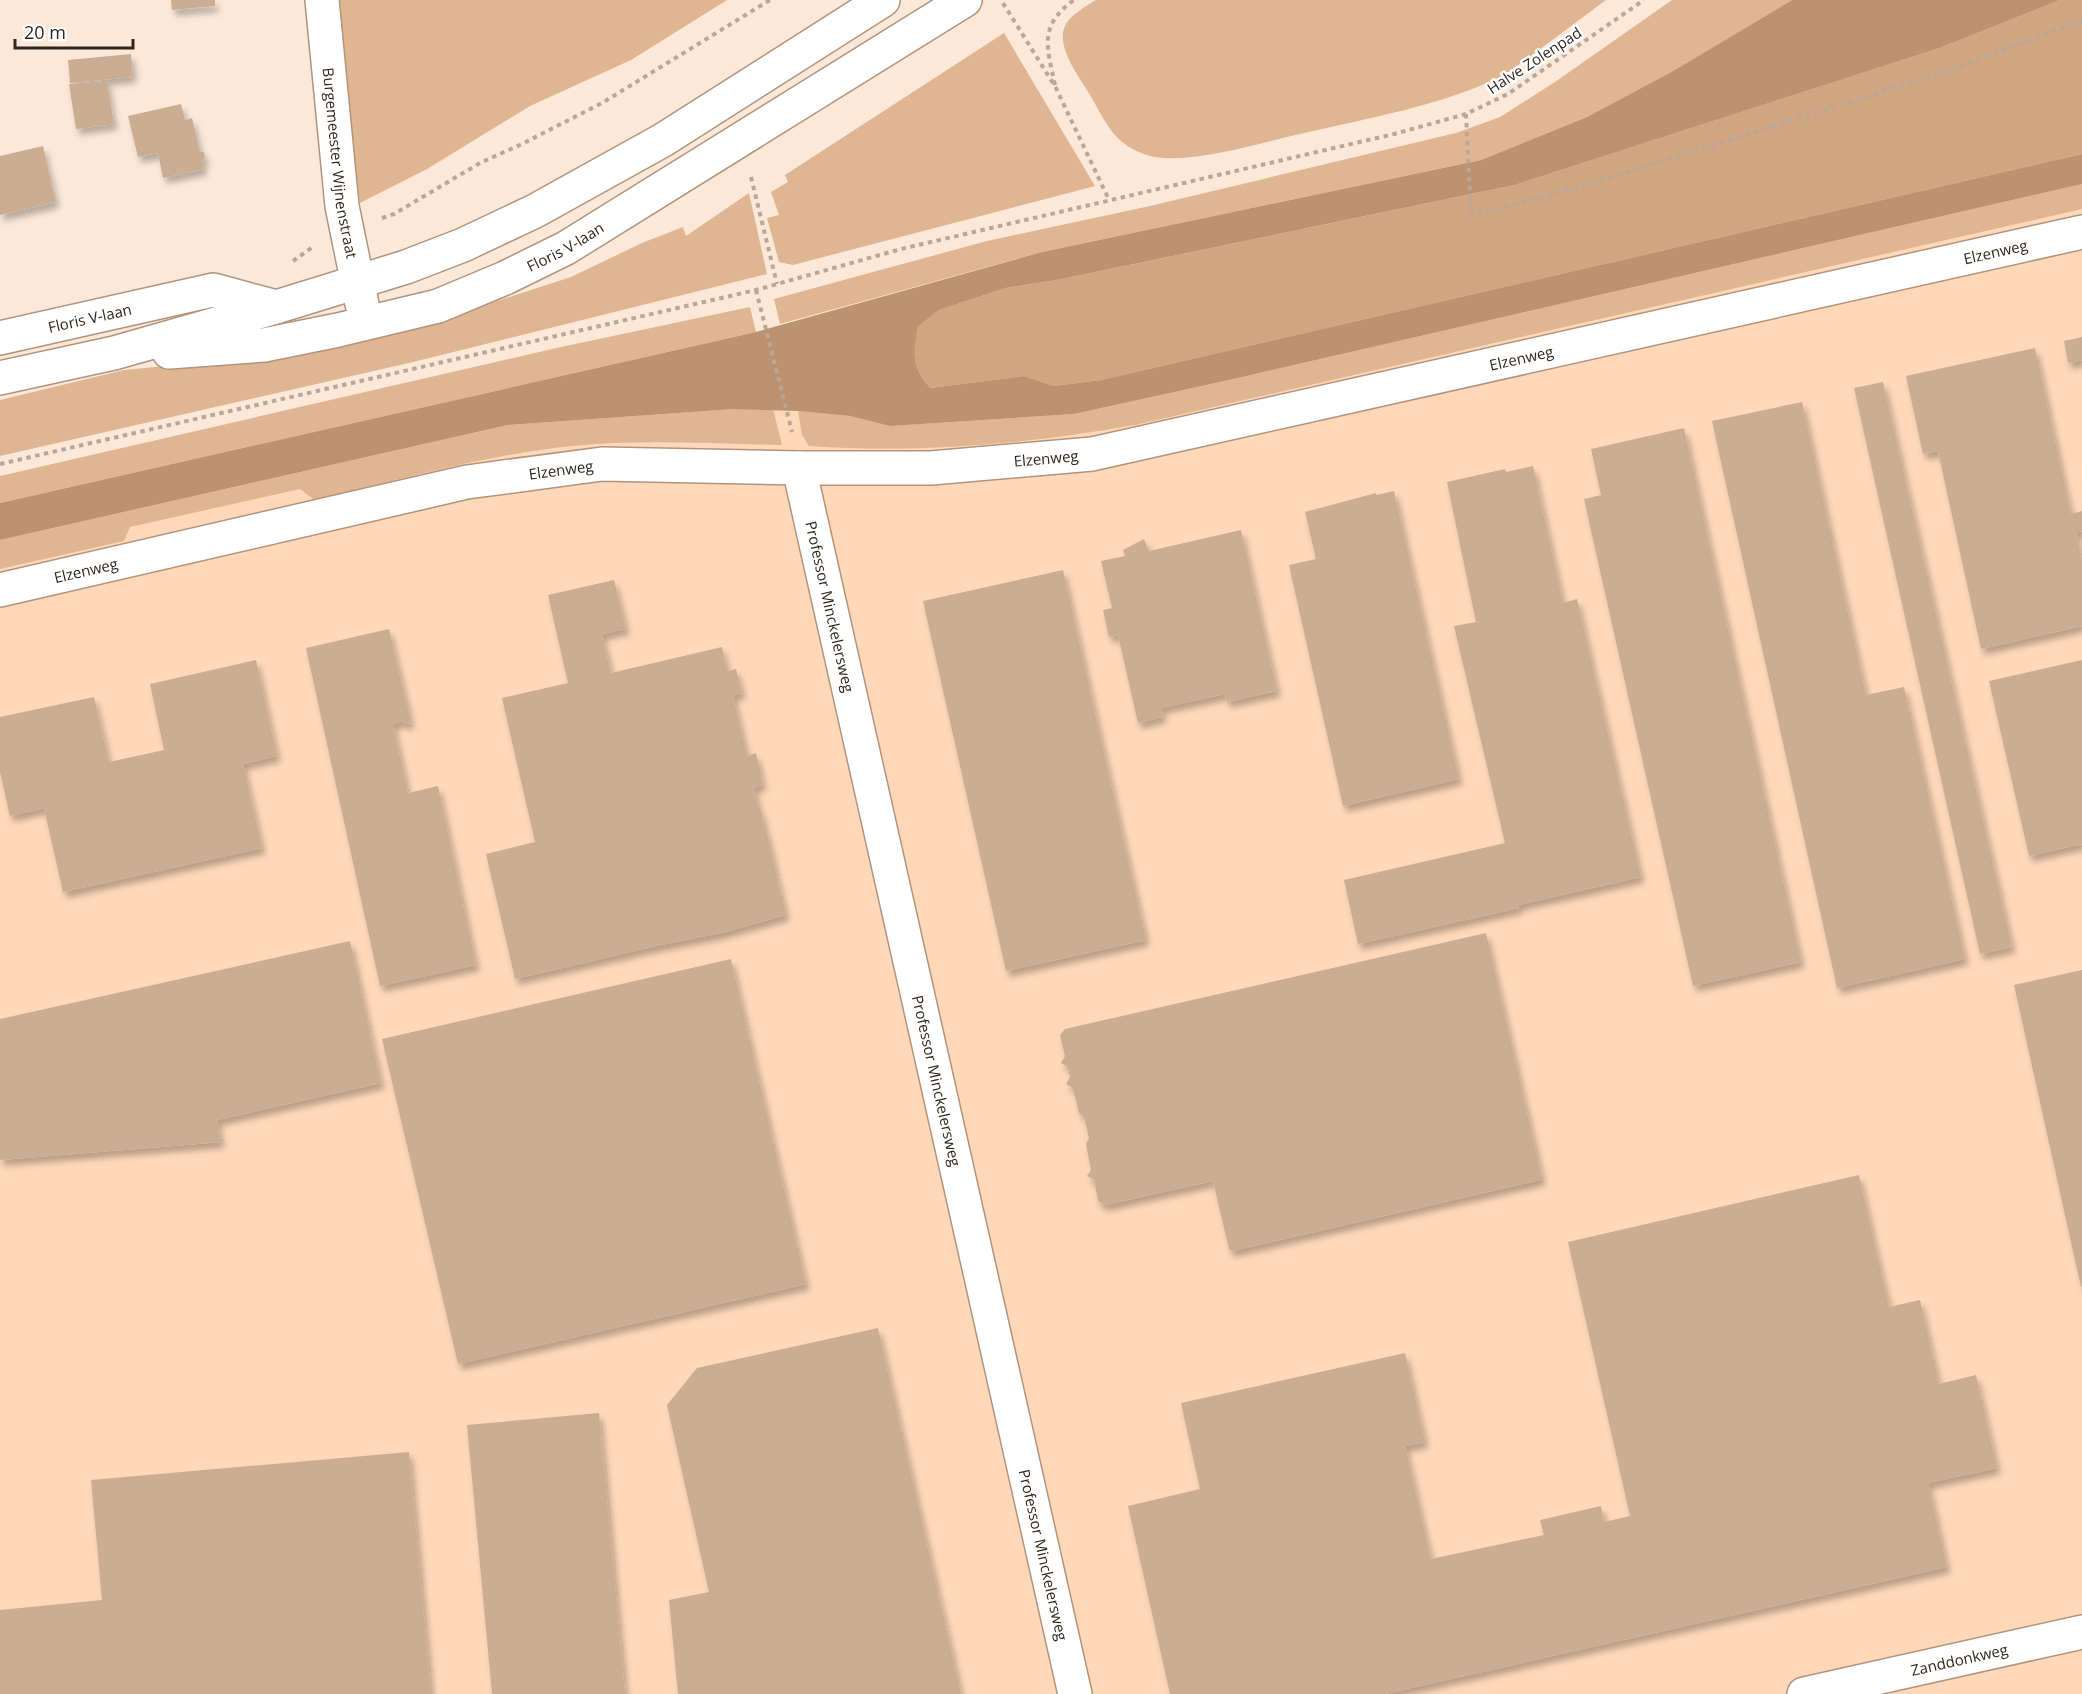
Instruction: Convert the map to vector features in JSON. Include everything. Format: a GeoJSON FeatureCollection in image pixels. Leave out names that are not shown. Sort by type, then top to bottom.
{"type":"FeatureCollection","features":[{"type":"Feature","properties":{"kind":"street","name":"Burgemeester Wijnenstraat"},"geometry":{"type":"LineString","coordinates":[[322,0],[346,230],[367,324]]}},
{"type":"Feature","properties":{"kind":"street","name":"Floris V-laan"},"geometry":{"type":"LineString","coordinates":[[0,378],[114,353],[276,307],[463,245],[534,211],[663,140],[883,0]]}},
{"type":"Feature","properties":{"kind":"street","name":"Floris V-laan"},"geometry":{"type":"LineString","coordinates":[[114,353],[195,351],[264,345],[367,324],[438,306],[505,278],[566,248],[965,0]]}},
{"type":"Feature","properties":{"kind":"street","name":"Elzenweg"},"geometry":{"type":"LineString","coordinates":[[0,590],[467,482],[602,465],[931,468],[1092,454],[2082,232]]}},
{"type":"Feature","properties":{"kind":"street","name":"Floris V-laan"},"geometry":{"type":"LineString","coordinates":[[0,338],[213,290],[276,307]]}},
{"type":"Feature","properties":{"kind":"street","name":"Professor Minckelersweg"},"geometry":{"type":"LineString","coordinates":[[799,468],[1075,1694]]}},
{"type":"Feature","properties":{"kind":"street","name":"Zanddonkweg"},"geometry":{"type":"LineString","coordinates":[[1804,1694],[1836,1690],[2082,1632]]}},
{"type":"Feature","properties":{"kind":"path"},"geometry":{"type":"LineString","coordinates":[[285,267],[323,240],[394,214],[480,163],[602,103],[770,0]]}},
{"type":"Feature","properties":{"kind":"path"},"geometry":{"type":"LineString","coordinates":[[1001,0],[1056,88],[1109,200]]}},
{"type":"Feature","properties":{"kind":"path"},"geometry":{"type":"LineString","coordinates":[[1056,88],[1047,46],[1049,29],[1060,10],[1074,0]]}},
{"type":"Feature","properties":{"kind":"path","name":"Halve Zolenpad"},"geometry":{"type":"LineString","coordinates":[[0,464],[756,290],[902,249],[1394,134],[1466,114],[1508,94],[1644,0]]}},
{"type":"Feature","properties":{"kind":"path"},"geometry":{"type":"LineString","coordinates":[[1466,114],[1471,215],[1536,199],[1706,148],[1946,71],[2082,21]]}},
{"type":"Feature","properties":{"kind":"path"},"geometry":{"type":"LineString","coordinates":[[742,138],[777,284]]}},
{"type":"Feature","properties":{"kind":"path"},"geometry":{"type":"LineString","coordinates":[[756,290],[792,433]]}},
{"type":"Feature","properties":{"kind":"shaded area"},"geometry":{"type":"Polygon","coordinates":[[[333,0],[727,0],[631,60],[530,106],[427,169],[360,203],[333,0]]]}},
{"type":"Feature","properties":{"kind":"shaded area"},"geometry":{"type":"Polygon","coordinates":[[[1096,0],[1606,0],[1505,75],[1456,95],[1221,153],[1160,158],[1133,149],[1117,137],[1071,64],[1066,52],[1063,42],[1065,26],[1076,13],[1096,0]]]}},
{"type":"Feature","properties":{"kind":"shaded area"},"geometry":{"type":"Polygon","coordinates":[[[1672,0],[1792,0],[1673,71],[1587,117],[1481,160],[1042,252],[780,324],[774,299],[987,241],[1150,206],[1456,133],[1500,117],[1555,82],[1672,0]]]}},
{"type":"Feature","properties":{"kind":"shaded area"},"geometry":{"type":"Polygon","coordinates":[[[1792,0],[2060,0],[1940,48],[1515,185],[1057,280],[1006,288],[939,310],[918,326],[915,359],[920,374],[931,388],[1024,376],[1054,386],[1101,380],[2082,154],[2082,184],[1074,414],[890,426],[850,416],[798,411],[734,409],[508,425],[0,540],[0,503],[756,332],[1042,252],[1481,160],[1587,117],[1673,71],[1792,0]]]}},
{"type":"Feature","properties":{"kind":"shaded area"},"geometry":{"type":"Polygon","coordinates":[[[2060,0],[2082,0],[2082,154],[1101,380],[1054,386],[1024,376],[931,388],[917,366],[914,352],[917,326],[939,310],[1006,288],[1057,280],[1515,185],[1940,48],[2060,0]]]}},
{"type":"Feature","properties":{"kind":"shaded area"},"geometry":{"type":"Polygon","coordinates":[[[1004,33],[1095,186],[793,265],[779,262],[767,218],[779,215],[771,192],[788,182],[785,175],[1004,33]]]}},
{"type":"Feature","properties":{"kind":"shaded area"},"geometry":{"type":"Polygon","coordinates":[[[2082,113],[2082,1694],[0,1694],[0,542],[888,344],[2082,113]]]}},
{"type":"Feature","properties":{"kind":"shaded area"},"geometry":{"type":"Polygon","coordinates":[[[2082,184],[2082,209],[1135,425],[1013,442],[932,448],[809,446],[802,435],[798,411],[850,416],[890,426],[1074,414],[2082,184]]]}},
{"type":"Feature","properties":{"kind":"shaded area"},"geometry":{"type":"Polygon","coordinates":[[[749,193],[767,274],[409,363],[0,456],[0,400],[124,370],[280,355],[442,319],[571,277],[642,243],[683,227],[686,236],[749,193]]]}},
{"type":"Feature","properties":{"kind":"shaded area"},"geometry":{"type":"Polygon","coordinates":[[[750,307],[756,332],[0,503],[0,476],[561,347],[750,307]]]}},
{"type":"Feature","properties":{"kind":"shaded area"},"geometry":{"type":"Polygon","coordinates":[[[734,409],[773,409],[782,445],[624,443],[572,446],[507,455],[314,500],[300,489],[130,527],[124,541],[0,569],[0,540],[508,425],[734,409]]]}},
{"type":"Feature","properties":{"kind":"building"},"geometry":{"type":"Polygon","coordinates":[[[171,0],[215,0],[215,6],[172,10],[171,0]]]}},
{"type":"Feature","properties":{"kind":"building"},"geometry":{"type":"Polygon","coordinates":[[[131,54],[133,77],[70,83],[68,60],[131,54]]]}},
{"type":"Feature","properties":{"kind":"building"},"geometry":{"type":"Polygon","coordinates":[[[107,81],[114,124],[76,129],[69,84],[107,81]]]}},
{"type":"Feature","properties":{"kind":"building"},"geometry":{"type":"Polygon","coordinates":[[[181,104],[185,120],[192,118],[200,152],[204,152],[205,159],[202,160],[204,169],[163,178],[158,153],[138,157],[128,116],[181,104]]]}},
{"type":"Feature","properties":{"kind":"building"},"geometry":{"type":"Polygon","coordinates":[[[43,146],[56,202],[0,215],[0,156],[43,146]]]}},
{"type":"Feature","properties":{"kind":"building"},"geometry":{"type":"Polygon","coordinates":[[[2082,337],[2082,360],[2068,363],[2064,341],[2082,337]]]}},
{"type":"Feature","properties":{"kind":"building"},"geometry":{"type":"Polygon","coordinates":[[[2035,348],[2071,514],[2082,511],[2082,531],[2076,533],[2082,560],[2082,626],[1981,649],[1938,451],[1923,454],[1906,376],[2035,348]]]}},
{"type":"Feature","properties":{"kind":"building"},"geometry":{"type":"Polygon","coordinates":[[[1883,382],[2012,947],[1980,954],[1854,388],[1883,382]]]}},
{"type":"Feature","properties":{"kind":"building"},"geometry":{"type":"Polygon","coordinates":[[[1802,402],[1866,695],[1904,687],[1965,959],[1837,988],[1712,421],[1802,402]]]}},
{"type":"Feature","properties":{"kind":"building"},"geometry":{"type":"Polygon","coordinates":[[[1684,428],[1801,962],[1693,986],[1584,499],[1601,495],[1591,449],[1684,428]]]}},
{"type":"Feature","properties":{"kind":"building"},"geometry":{"type":"Polygon","coordinates":[[[1533,466],[1563,603],[1577,599],[1641,877],[1518,905],[1519,908],[1358,944],[1344,880],[1505,843],[1454,626],[1476,622],[1447,482],[1505,469],[1506,472],[1533,466]]]}},
{"type":"Feature","properties":{"kind":"building"},"geometry":{"type":"Polygon","coordinates":[[[1394,491],[1459,779],[1343,806],[1289,565],[1316,559],[1305,512],[1376,493],[1376,495],[1394,491]]]}},
{"type":"Feature","properties":{"kind":"building"},"geometry":{"type":"Polygon","coordinates":[[[1241,530],[1277,691],[1227,702],[1225,694],[1161,708],[1163,717],[1138,723],[1118,635],[1109,637],[1103,610],[1112,608],[1101,561],[1125,556],[1123,550],[1144,539],[1149,551],[1241,530]]]}},
{"type":"Feature","properties":{"kind":"building"},"geometry":{"type":"Polygon","coordinates":[[[1063,570],[1146,940],[1006,971],[923,601],[1063,570]]]}},
{"type":"Feature","properties":{"kind":"building"},"geometry":{"type":"Polygon","coordinates":[[[614,580],[626,629],[602,634],[611,673],[722,647],[727,671],[736,669],[742,693],[733,695],[747,756],[756,753],[763,785],[754,787],[786,915],[721,933],[515,979],[486,854],[535,842],[502,698],[568,683],[548,595],[614,580]]]}},
{"type":"Feature","properties":{"kind":"building"},"geometry":{"type":"Polygon","coordinates":[[[389,629],[411,723],[404,724],[403,721],[393,724],[408,793],[438,786],[476,965],[380,986],[306,648],[389,629]]]}},
{"type":"Feature","properties":{"kind":"building"},"geometry":{"type":"Polygon","coordinates":[[[256,660],[277,756],[243,764],[262,848],[63,892],[44,808],[10,816],[0,772],[0,717],[94,697],[109,762],[164,750],[150,684],[256,660]]]}},
{"type":"Feature","properties":{"kind":"building"},"geometry":{"type":"Polygon","coordinates":[[[2082,660],[2082,844],[2029,856],[1989,681],[2082,660]]]}},
{"type":"Feature","properties":{"kind":"building"},"geometry":{"type":"Polygon","coordinates":[[[1486,933],[1542,1178],[1540,1180],[1232,1251],[1229,1249],[1213,1181],[1105,1205],[1098,1201],[1094,1180],[1087,1176],[1091,1170],[1086,1144],[1089,1138],[1084,1117],[1079,1113],[1073,1088],[1066,1084],[1070,1077],[1068,1067],[1061,1063],[1065,1056],[1060,1035],[1065,1029],[1486,933]]]}},
{"type":"Feature","properties":{"kind":"building"},"geometry":{"type":"Polygon","coordinates":[[[350,941],[381,1083],[217,1120],[221,1142],[0,1160],[0,1019],[350,941]]]}},
{"type":"Feature","properties":{"kind":"building"},"geometry":{"type":"Polygon","coordinates":[[[731,959],[806,1284],[458,1364],[382,1039],[731,959]]]}},
{"type":"Feature","properties":{"kind":"building"},"geometry":{"type":"Polygon","coordinates":[[[2082,970],[2082,1286],[2081,1287],[2014,985],[2082,970]]]}},
{"type":"Feature","properties":{"kind":"building"},"geometry":{"type":"Polygon","coordinates":[[[1859,1175],[1889,1307],[1920,1300],[1939,1384],[1976,1375],[1997,1468],[1928,1483],[1947,1567],[1384,1694],[1170,1694],[1128,1506],[1200,1489],[1181,1403],[1405,1353],[1425,1442],[1405,1446],[1431,1559],[1544,1535],[1540,1520],[1601,1506],[1604,1522],[1630,1516],[1568,1242],[1859,1175]]]}},
{"type":"Feature","properties":{"kind":"building"},"geometry":{"type":"Polygon","coordinates":[[[878,1328],[961,1694],[678,1694],[669,1600],[709,1592],[667,1405],[697,1368],[878,1328]]]}},
{"type":"Feature","properties":{"kind":"building"},"geometry":{"type":"Polygon","coordinates":[[[599,1413],[625,1694],[492,1694],[467,1425],[599,1413]]]}},
{"type":"Feature","properties":{"kind":"building"},"geometry":{"type":"Polygon","coordinates":[[[409,1452],[431,1694],[0,1694],[0,1610],[102,1600],[91,1480],[409,1452]]]}}]}
